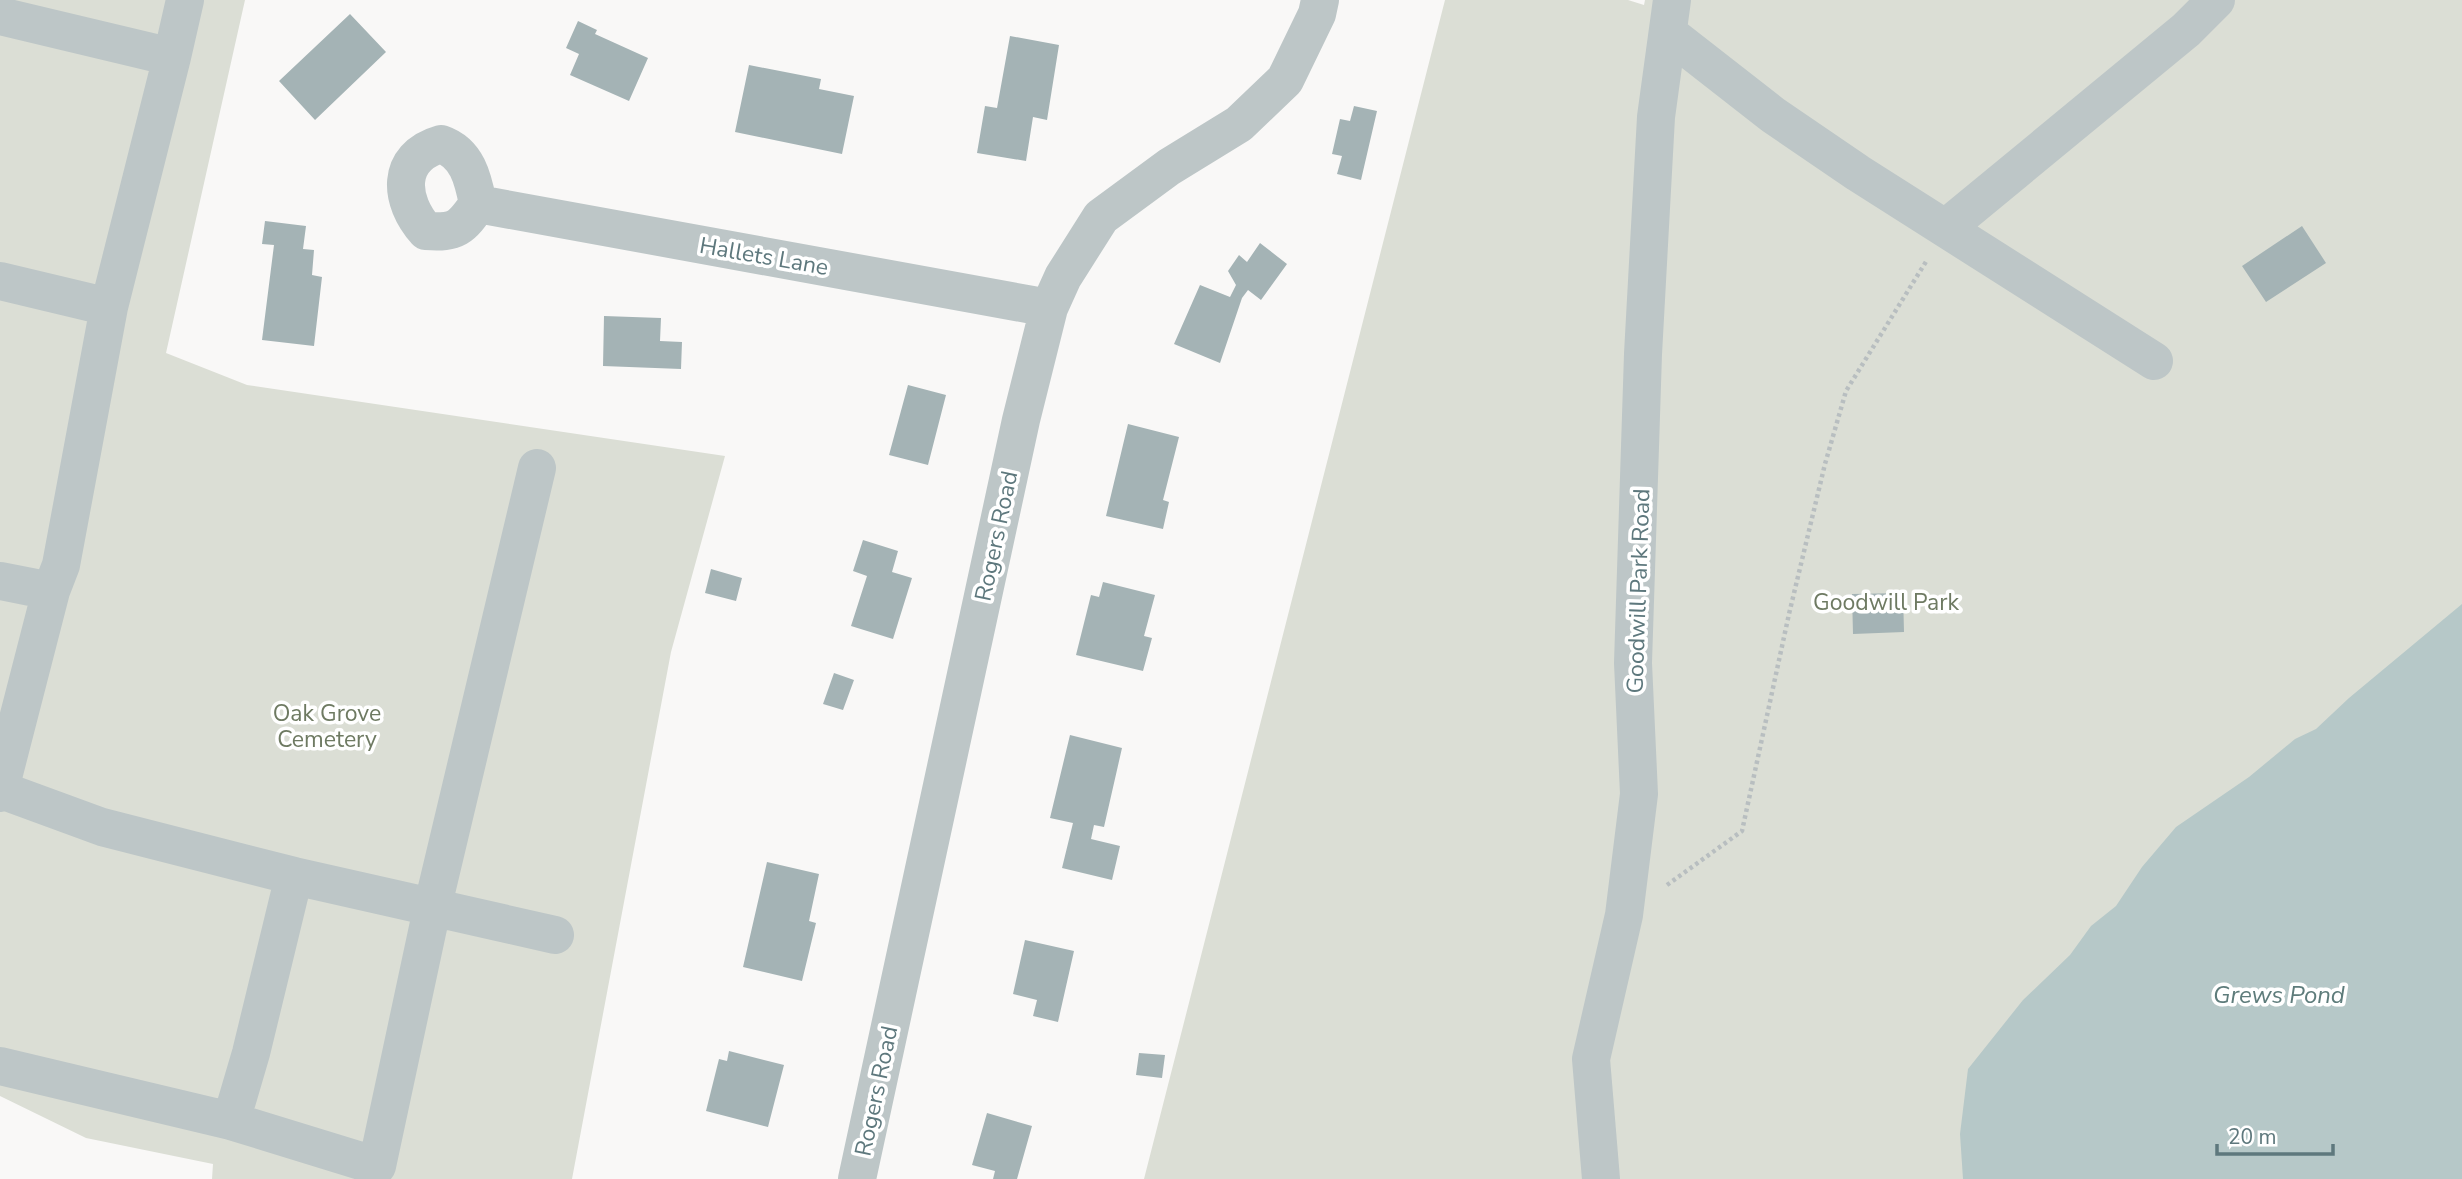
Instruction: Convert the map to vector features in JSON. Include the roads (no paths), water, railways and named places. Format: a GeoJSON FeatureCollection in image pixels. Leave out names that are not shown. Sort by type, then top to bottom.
{"type":"FeatureCollection","features":[{"type":"Feature","properties":{"kind":"street"},"geometry":{"type":"LineString","coordinates":[[185,0],[152,149],[109,307],[61,565],[51,591],[0,791],[102,827],[432,909],[555,935]]}},
{"type":"Feature","properties":{"kind":"street","name":"Rogers Road"},"geometry":{"type":"LineString","coordinates":[[857,1179],[1018,433],[1049,308],[1063,277],[1101,217],[1169,167],[1239,124],[1285,80],[1317,14],[1320,0]]}},
{"type":"Feature","properties":{"kind":"street"},"geometry":{"type":"LineString","coordinates":[[1947,227],[2186,30],[2216,0]]}},
{"type":"Feature","properties":{"kind":"street"},"geometry":{"type":"LineString","coordinates":[[0,16],[173,57]]}},
{"type":"Feature","properties":{"kind":"street"},"geometry":{"type":"LineString","coordinates":[[1670,16],[1773,115],[1858,173],[1947,227],[2154,361]]}},
{"type":"Feature","properties":{"kind":"street","name":"Goodwill Park Road"},"geometry":{"type":"LineString","coordinates":[[1601,1179],[1591,1059],[1624,915],[1639,794],[1633,663],[1643,354],[1656,117],[1670,16]]}},
{"type":"Feature","properties":{"kind":"street","name":"Hallets Lane"},"geometry":{"type":"LineString","coordinates":[[478,204],[1049,308]]}},
{"type":"Feature","properties":{"kind":"street"},"geometry":{"type":"LineString","coordinates":[[0,281],[109,307]]}},
{"type":"Feature","properties":{"kind":"street"},"geometry":{"type":"LineString","coordinates":[[0,1066],[232,1121],[377,1166],[432,909],[537,468]]}},
{"type":"Feature","properties":{"kind":"street"},"geometry":{"type":"LineString","coordinates":[[0,580],[51,591]]}},
{"type":"Feature","properties":{"kind":"street"},"geometry":{"type":"LineString","coordinates":[[232,1121],[294,876]]}},
{"type":"Feature","properties":{"kind":"water","name":"Grews Pond"},"geometry":{"type":"Polygon","coordinates":[[[2462,604],[2462,1179],[1963,1179],[1960,1134],[1968,1069],[2023,1000],[2070,955],[2091,926],[2116,906],[2142,867],[2176,827],[2249,777],[2295,739],[2316,729],[2462,604]]]}},
{"type":"Feature","properties":{"kind":"park label","name":"Goodwill Park"},"geometry":{"type":"Point","coordinates":[1886,602]}},
{"type":"Feature","properties":{"kind":"park label","name":"Oak Grove Cemetery"},"geometry":{"type":"Point","coordinates":[327,726]}}]}
